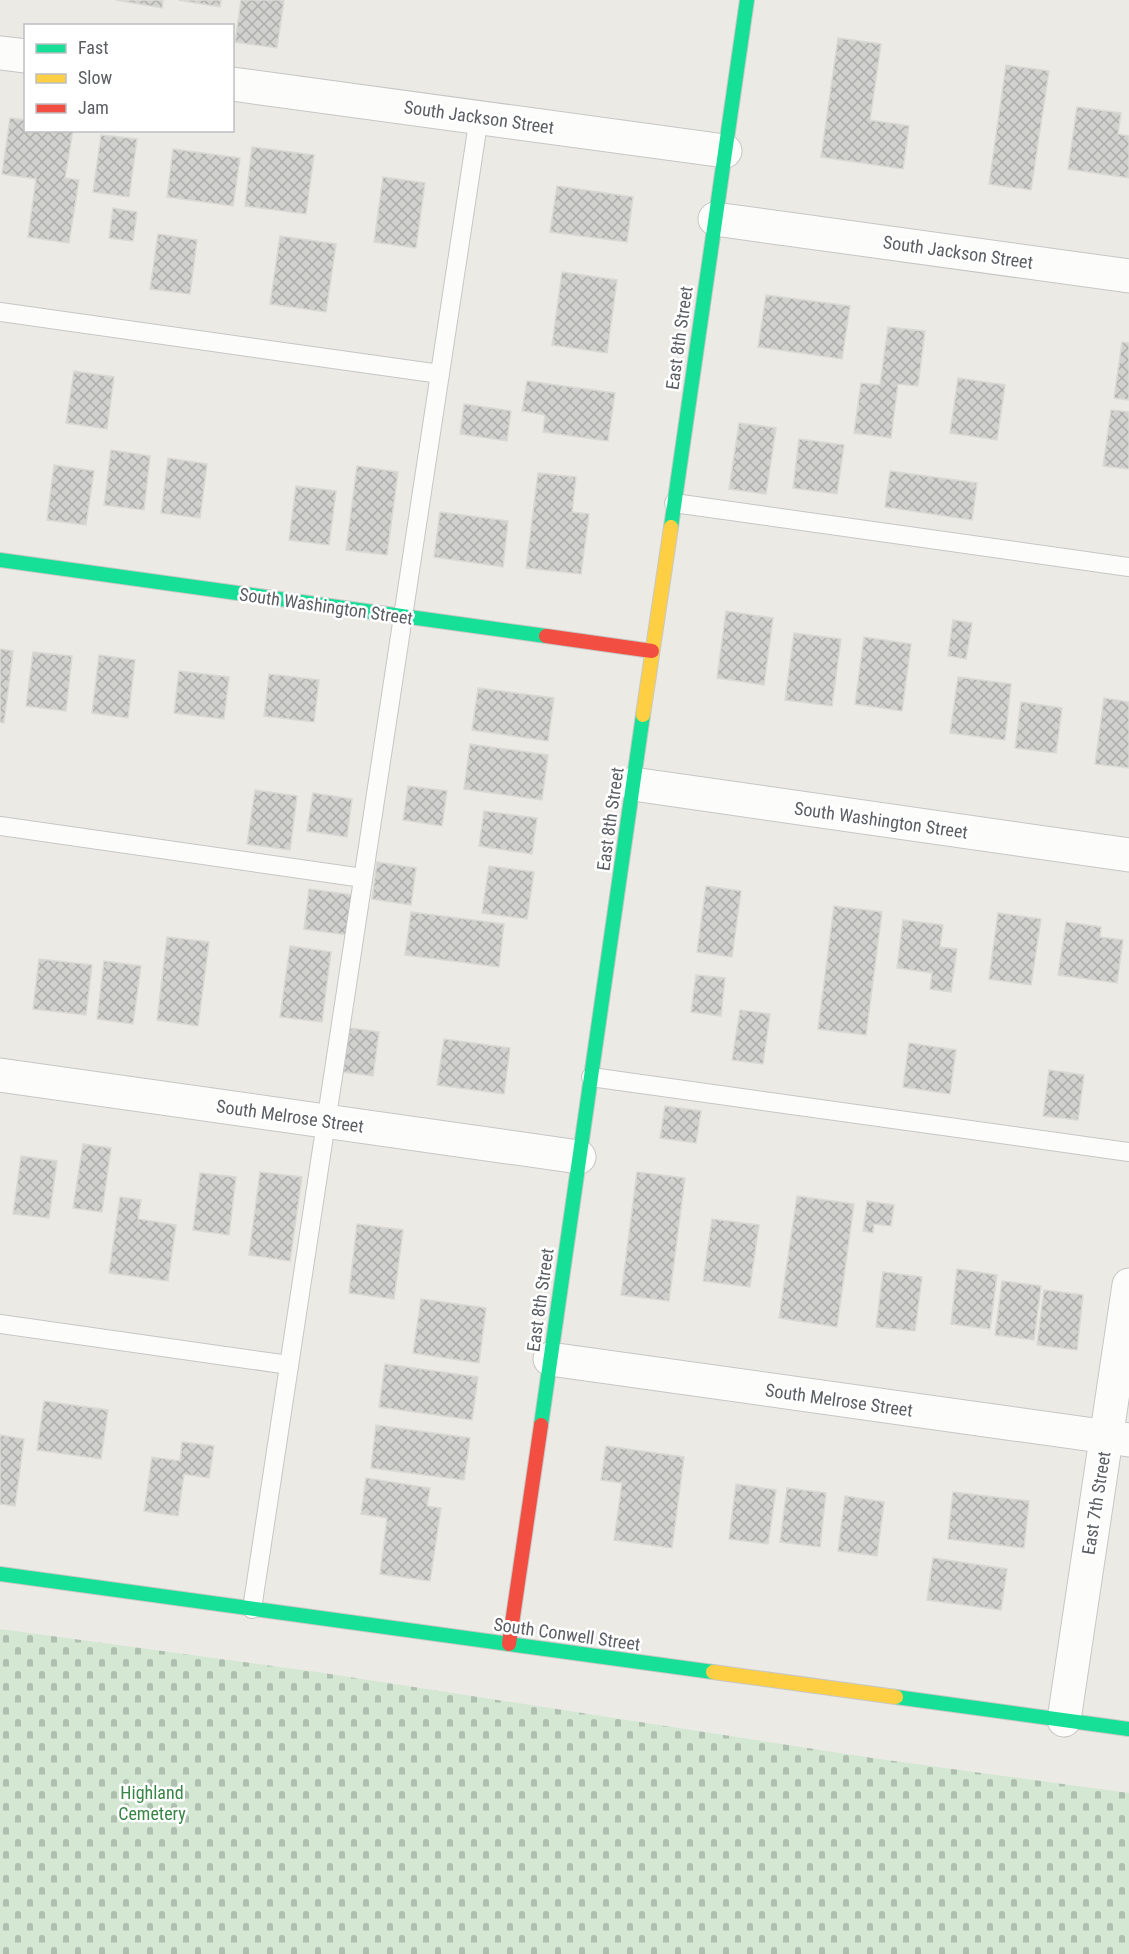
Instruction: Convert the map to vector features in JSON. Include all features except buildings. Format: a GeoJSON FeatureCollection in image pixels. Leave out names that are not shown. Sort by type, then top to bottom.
{"type":"FeatureCollection","features":[{"type":"Feature","properties":{"kind":"street","name":"East 8th Street"},"geometry":{"type":"LineString","coordinates":[[509,1644],[747,0]]}},
{"type":"Feature","properties":{"kind":"street"},"geometry":{"type":"LineString","coordinates":[[0,53],[24,56]]}},
{"type":"Feature","properties":{"kind":"street","name":"South Jackson Street"},"geometry":{"type":"LineString","coordinates":[[234,84],[725,151]]}},
{"type":"Feature","properties":{"kind":"street","name":"South Jackson Street"},"geometry":{"type":"LineString","coordinates":[[715,219],[1129,276]]}},
{"type":"Feature","properties":{"kind":"street","name":"South Washington Street"},"geometry":{"type":"LineString","coordinates":[[0,560],[652,651]]}},
{"type":"Feature","properties":{"kind":"street","name":"South Washington Street"},"geometry":{"type":"LineString","coordinates":[[633,784],[1129,855]]}},
{"type":"Feature","properties":{"kind":"street","name":"South Melrose Street"},"geometry":{"type":"LineString","coordinates":[[0,1075],[579,1157]]}},
{"type":"Feature","properties":{"kind":"street","name":"East 7th Street"},"geometry":{"type":"LineString","coordinates":[[1064,1720],[1118,1439],[1129,1286]]}},
{"type":"Feature","properties":{"kind":"street","name":"South Melrose Street"},"geometry":{"type":"LineString","coordinates":[[550,1359],[1118,1439]]}},
{"type":"Feature","properties":{"kind":"street","name":"South Conwell Street"},"geometry":{"type":"LineString","coordinates":[[0,1574],[1129,1729]]}},
{"type":"Feature","properties":{"kind":"lane"},"geometry":{"type":"LineString","coordinates":[[252,1609],[479,117]]}},
{"type":"Feature","properties":{"kind":"lane"},"geometry":{"type":"LineString","coordinates":[[0,312],[440,374]]}},
{"type":"Feature","properties":{"kind":"lane"},"geometry":{"type":"LineString","coordinates":[[674,503],[1129,567]]}},
{"type":"Feature","properties":{"kind":"lane"},"geometry":{"type":"LineString","coordinates":[[0,826],[363,878]]}},
{"type":"Feature","properties":{"kind":"lane"},"geometry":{"type":"LineString","coordinates":[[591,1077],[1129,1152]]}},
{"type":"Feature","properties":{"kind":"lane"},"geometry":{"type":"LineString","coordinates":[[0,1324],[289,1365]]}},
{"type":"Feature","properties":{"kind":"green space","name":"Highland Cemetery"},"geometry":{"type":"Polygon","coordinates":[[[0,1629],[317,1672],[872,1758],[1129,1793],[1129,1954],[0,1954],[0,1629]]]}},
{"type":"Feature","properties":{"kind":"traffic: fast"},"geometry":{"type":"LineString","coordinates":[[671,527],[747,0]]}},
{"type":"Feature","properties":{"kind":"traffic: fast"},"geometry":{"type":"LineString","coordinates":[[0,560],[546,636]]}},
{"type":"Feature","properties":{"kind":"traffic: fast"},"geometry":{"type":"LineString","coordinates":[[541,1425],[643,715]]}},
{"type":"Feature","properties":{"kind":"traffic: fast"},"geometry":{"type":"LineString","coordinates":[[0,1574],[713,1672]]}},
{"type":"Feature","properties":{"kind":"traffic: fast"},"geometry":{"type":"LineString","coordinates":[[896,1697],[1129,1729]]}},
{"type":"Feature","properties":{"kind":"traffic: slow"},"geometry":{"type":"LineString","coordinates":[[643,715],[671,527]]}},
{"type":"Feature","properties":{"kind":"traffic: slow"},"geometry":{"type":"LineString","coordinates":[[713,1672],[896,1697]]}},
{"type":"Feature","properties":{"kind":"traffic: jam"},"geometry":{"type":"LineString","coordinates":[[546,636],[652,651]]}},
{"type":"Feature","properties":{"kind":"traffic: jam"},"geometry":{"type":"LineString","coordinates":[[509,1644],[541,1425]]}}]}
